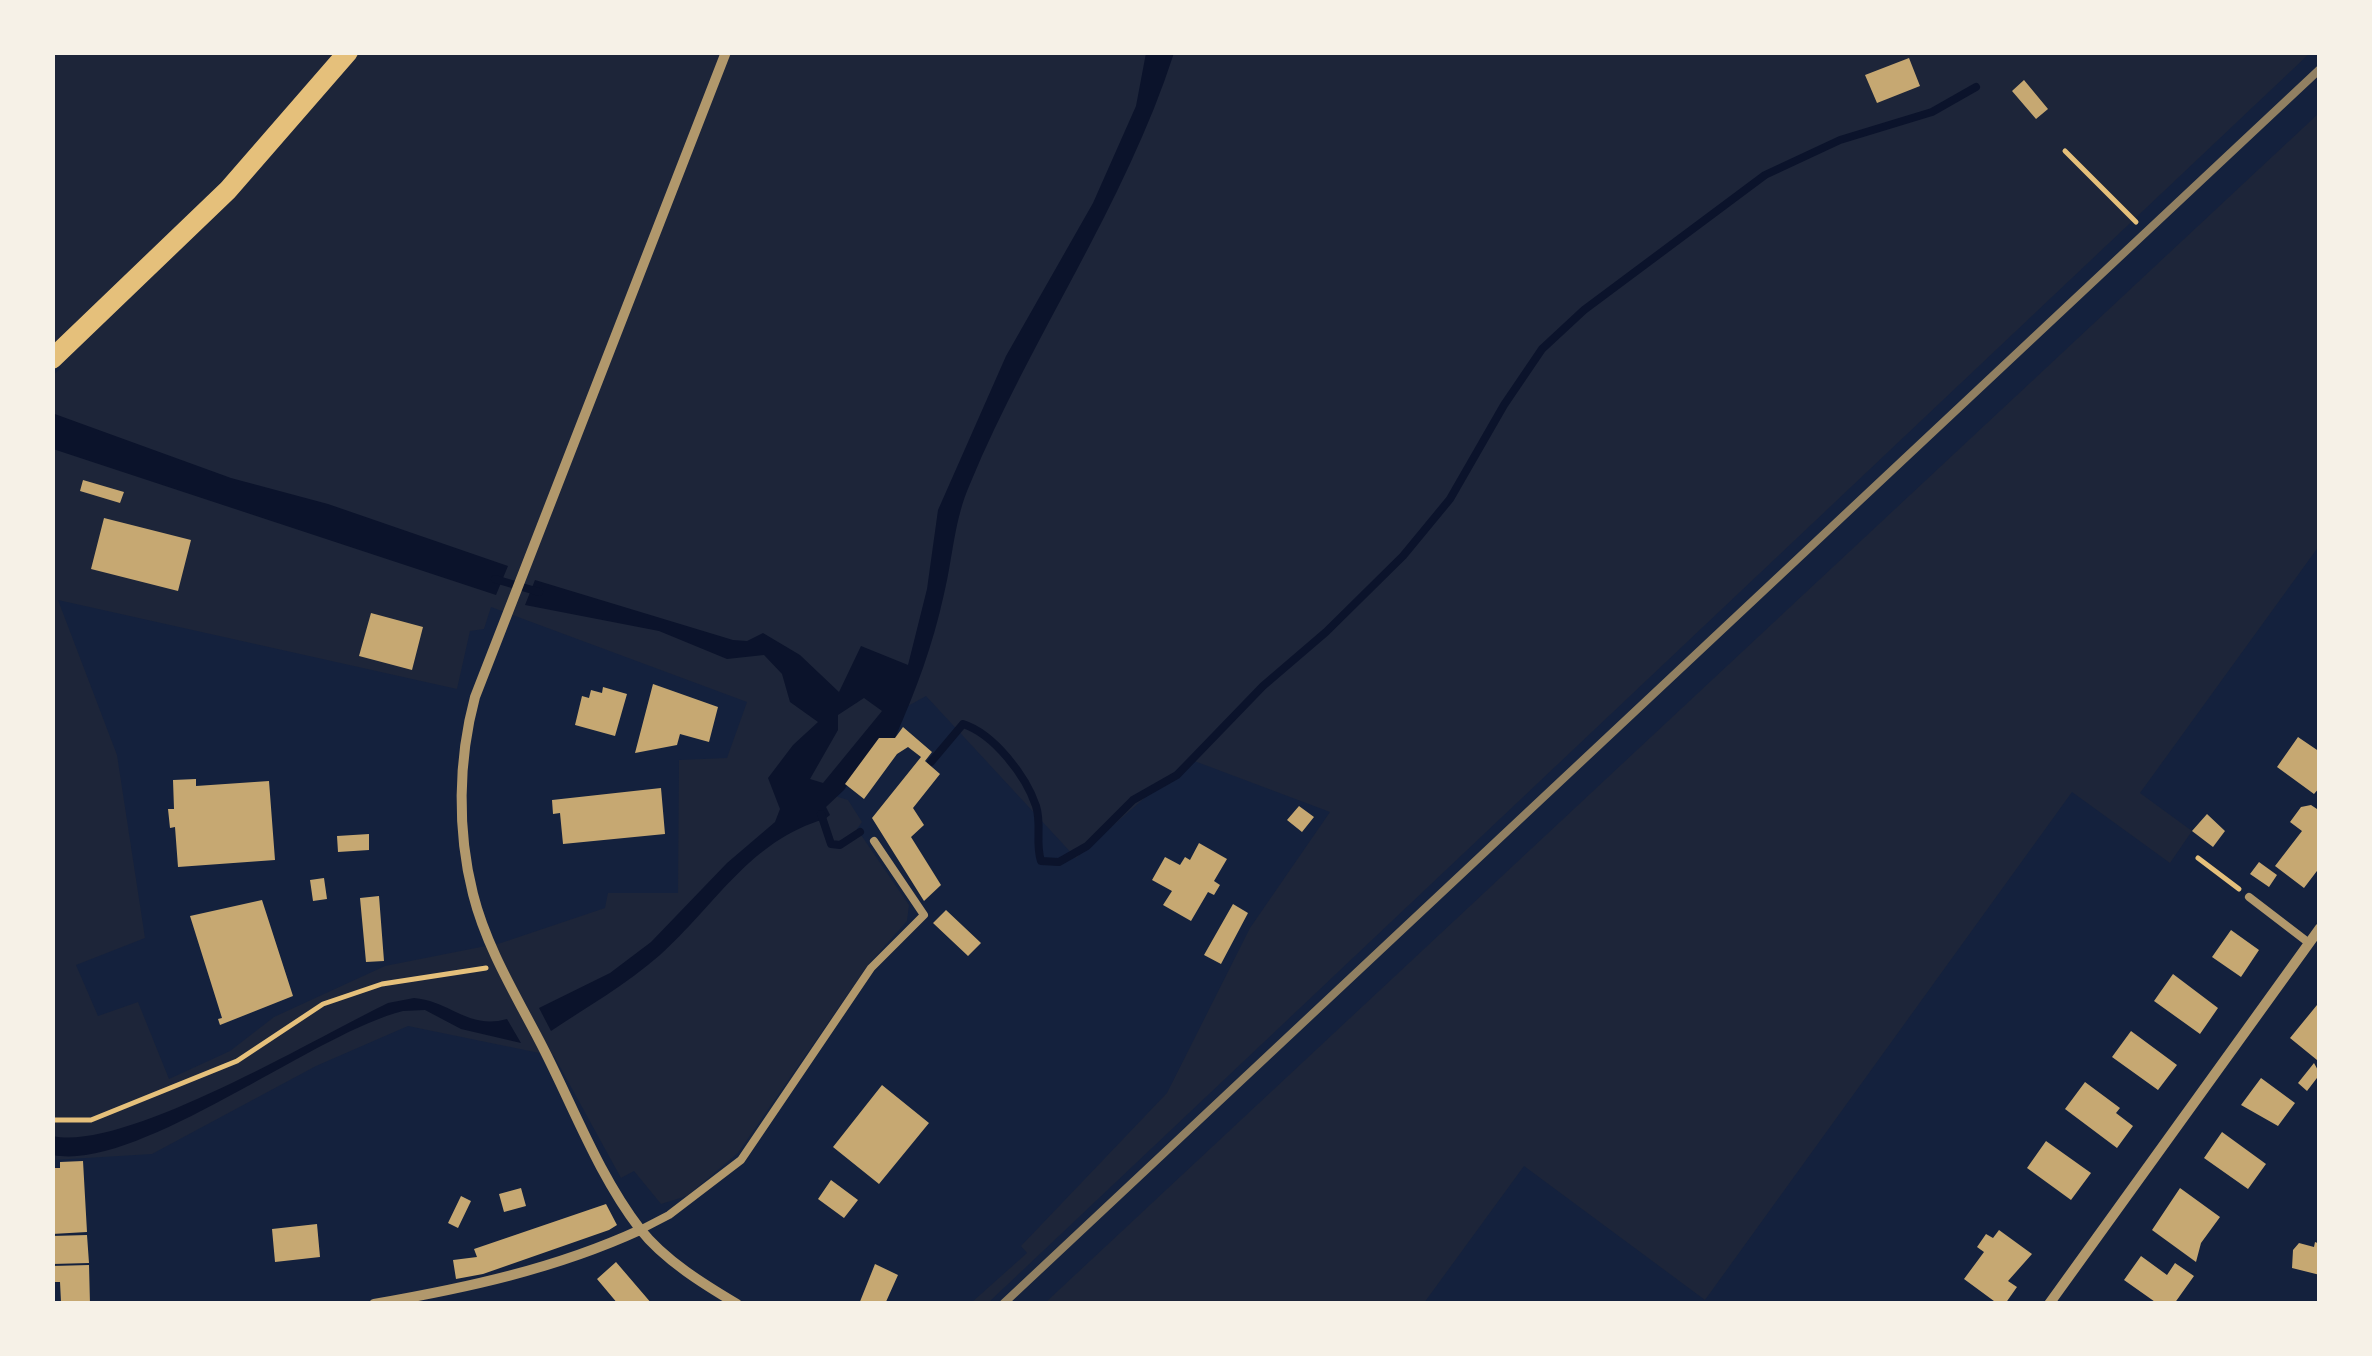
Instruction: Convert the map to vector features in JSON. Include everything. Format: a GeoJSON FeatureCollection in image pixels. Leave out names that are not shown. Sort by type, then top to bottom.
{"type":"FeatureCollection","features":[{"type":"Feature","properties":{"kind":"main road"},"geometry":{"type":"LineString","coordinates":[[52,359],[228,190],[348,52]]}},
{"type":"Feature","properties":{"kind":"street"},"geometry":{"type":"LineString","coordinates":[[726,52],[528,552],[467,726],[462,800],[473,896],[500,966],[592,1147],[640,1230],[691,1274],[738,1304]]}},
{"type":"Feature","properties":{"kind":"street"},"geometry":{"type":"LineString","coordinates":[[2049,1304],[2320,928]]}},
{"type":"Feature","properties":{"kind":"street"},"geometry":{"type":"LineString","coordinates":[[2309,943],[2320,950]]}},
{"type":"Feature","properties":{"kind":"street"},"geometry":{"type":"LineString","coordinates":[[374,1304],[472,1288],[596,1250],[640,1230]]}},
{"type":"Feature","properties":{"kind":"lane"},"geometry":{"type":"LineString","coordinates":[[640,1230],[719,1180],[749,1151],[871,968],[924,916],[874,841]]}},
{"type":"Feature","properties":{"kind":"lane"},"geometry":{"type":"LineString","coordinates":[[2249,897],[2309,943]]}},
{"type":"Feature","properties":{"kind":"path"},"geometry":{"type":"LineString","coordinates":[[2065,151],[2136,222]]}},
{"type":"Feature","properties":{"kind":"path"},"geometry":{"type":"LineString","coordinates":[[2198,858],[2249,897]]}},
{"type":"Feature","properties":{"kind":"path"},"geometry":{"type":"LineString","coordinates":[[52,1120],[91,1120],[237,1061],[323,1004],[382,984],[500,966]]}},
{"type":"Feature","properties":{"kind":"shaded area"},"geometry":{"type":"Polygon","coordinates":[[[53,53],[2310,53],[988,1303],[971,1303],[1027,1253],[1021,1246],[1167,1093],[1250,928],[1330,812],[1189,759],[1076,858],[926,696],[890,716],[829,794],[848,800],[862,822],[857,829],[909,905],[907,921],[868,965],[738,1153],[687,1196],[661,1204],[634,1171],[621,1178],[554,1056],[408,1026],[316,1066],[152,1154],[53,1160],[52,376],[61,368],[52,358],[53,53]],[[58,600],[117,755],[145,938],[76,965],[98,1016],[138,1002],[169,1079],[230,1051],[274,1017],[385,966],[501,943],[605,908],[608,893],[678,893],[679,760],[727,758],[747,702],[491,607],[484,629],[470,631],[457,689],[58,600]]]}},
{"type":"Feature","properties":{"kind":"shaded area"},"geometry":{"type":"Polygon","coordinates":[[[1146,53],[1174,53],[1130,164],[970,484],[957,525],[935,631],[895,738],[879,739],[844,790],[826,807],[830,815],[775,842],[735,877],[660,955],[551,1031],[539,1008],[610,973],[651,942],[727,863],[775,822],[780,809],[768,778],[793,745],[818,722],[790,702],[782,674],[764,655],[727,659],[659,631],[525,605],[535,580],[733,640],[747,641],[763,633],[800,655],[839,692],[861,646],[908,665],[927,589],[938,510],[1006,356],[1093,203],[1136,106],[1146,53]],[[864,698],[838,715],[838,730],[810,779],[823,783],[882,711],[864,698]]]}},
{"type":"Feature","properties":{"kind":"shaded area"},"geometry":{"type":"Polygon","coordinates":[[[2319,113],[2319,546],[2140,793],[2192,831],[2170,863],[2072,792],[1705,1300],[1524,1166],[1424,1303],[1045,1303],[2319,113]]]}},
{"type":"Feature","properties":{"kind":"shaded area"},"geometry":{"type":"Polygon","coordinates":[[[52,413],[231,478],[328,504],[508,566],[496,595],[53,449],[52,413]]]}},
{"type":"Feature","properties":{"kind":"shaded area"},"geometry":{"type":"Polygon","coordinates":[[[414,998],[482,1021],[507,1019],[521,1043],[461,1029],[425,1010],[403,1011],[366,1024],[178,1123],[131,1143],[89,1155],[53,1155],[53,1136],[85,1136],[126,1127],[172,1110],[388,1003],[414,998]]]}},
{"type":"Feature","properties":{"kind":"building"},"geometry":{"type":"Polygon","coordinates":[[[1909,58],[1920,86],[1877,103],[1865,75],[1909,58]]]}},
{"type":"Feature","properties":{"kind":"building"},"geometry":{"type":"Polygon","coordinates":[[[2024,80],[2048,109],[2036,119],[2012,91],[2024,80]]]}},
{"type":"Feature","properties":{"kind":"building"},"geometry":{"type":"Polygon","coordinates":[[[83,480],[124,492],[120,503],[80,491],[83,480]]]}},
{"type":"Feature","properties":{"kind":"building"},"geometry":{"type":"Polygon","coordinates":[[[104,518],[191,540],[178,591],[91,569],[104,518]]]}},
{"type":"Feature","properties":{"kind":"building"},"geometry":{"type":"Polygon","coordinates":[[[371,613],[423,627],[412,670],[359,656],[371,613]]]}},
{"type":"Feature","properties":{"kind":"building"},"geometry":{"type":"Polygon","coordinates":[[[653,684],[718,707],[709,742],[680,734],[677,745],[635,753],[653,684]]]}},
{"type":"Feature","properties":{"kind":"building"},"geometry":{"type":"Polygon","coordinates":[[[603,687],[627,694],[615,736],[575,725],[582,696],[589,698],[591,690],[602,693],[603,687]]]}},
{"type":"Feature","properties":{"kind":"building"},"geometry":{"type":"Polygon","coordinates":[[[903,727],[932,752],[925,761],[940,774],[913,808],[924,825],[911,837],[941,885],[924,901],[872,818],[921,757],[908,747],[897,754],[864,799],[845,784],[879,738],[895,738],[903,727]]]}},
{"type":"Feature","properties":{"kind":"building"},"geometry":{"type":"Polygon","coordinates":[[[2298,737],[2320,752],[2320,787],[2314,794],[2277,767],[2298,737]]]}},
{"type":"Feature","properties":{"kind":"building"},"geometry":{"type":"Polygon","coordinates":[[[196,779],[196,786],[269,781],[275,860],[178,867],[175,827],[170,828],[168,809],[174,809],[173,780],[196,779]]]}},
{"type":"Feature","properties":{"kind":"building"},"geometry":{"type":"Polygon","coordinates":[[[661,788],[665,834],[563,844],[560,813],[553,814],[552,800],[661,788]]]}},
{"type":"Feature","properties":{"kind":"building"},"geometry":{"type":"Polygon","coordinates":[[[2311,805],[2320,811],[2320,867],[2304,888],[2275,866],[2302,831],[2290,822],[2301,807],[2311,805]]]}},
{"type":"Feature","properties":{"kind":"building"},"geometry":{"type":"Polygon","coordinates":[[[1299,806],[1314,817],[1302,832],[1287,820],[1299,806]]]}},
{"type":"Feature","properties":{"kind":"building"},"geometry":{"type":"Polygon","coordinates":[[[2207,814],[2225,831],[2213,847],[2192,831],[2207,814]]]}},
{"type":"Feature","properties":{"kind":"building"},"geometry":{"type":"Polygon","coordinates":[[[369,834],[369,850],[338,852],[337,836],[369,834]]]}},
{"type":"Feature","properties":{"kind":"building"},"geometry":{"type":"Polygon","coordinates":[[[1199,843],[1227,859],[1214,881],[1220,885],[1214,895],[1208,892],[1191,921],[1163,905],[1172,891],[1152,880],[1165,857],[1180,865],[1185,857],[1190,860],[1199,843]]]}},
{"type":"Feature","properties":{"kind":"building"},"geometry":{"type":"Polygon","coordinates":[[[2259,862],[2277,875],[2269,887],[2250,874],[2259,862]]]}},
{"type":"Feature","properties":{"kind":"building"},"geometry":{"type":"Polygon","coordinates":[[[324,878],[327,899],[313,901],[310,880],[324,878]]]}},
{"type":"Feature","properties":{"kind":"building"},"geometry":{"type":"Polygon","coordinates":[[[379,896],[384,961],[366,962],[360,898],[379,896]]]}},
{"type":"Feature","properties":{"kind":"building"},"geometry":{"type":"Polygon","coordinates":[[[262,900],[293,996],[220,1025],[218,1019],[222,1018],[190,916],[262,900]]]}},
{"type":"Feature","properties":{"kind":"building"},"geometry":{"type":"Polygon","coordinates":[[[1233,904],[1248,913],[1221,964],[1204,955],[1233,904]]]}},
{"type":"Feature","properties":{"kind":"building"},"geometry":{"type":"Polygon","coordinates":[[[946,910],[981,943],[968,956],[933,923],[946,910]]]}},
{"type":"Feature","properties":{"kind":"building"},"geometry":{"type":"Polygon","coordinates":[[[2231,930],[2259,950],[2241,977],[2212,957],[2231,930]]]}},
{"type":"Feature","properties":{"kind":"building"},"geometry":{"type":"Polygon","coordinates":[[[2173,974],[2218,1008],[2200,1034],[2154,1001],[2173,974]]]}},
{"type":"Feature","properties":{"kind":"building"},"geometry":{"type":"Polygon","coordinates":[[[2317,1005],[2320,1056],[2317,1060],[2290,1038],[2317,1005]]]}},
{"type":"Feature","properties":{"kind":"building"},"geometry":{"type":"Polygon","coordinates":[[[2131,1031],[2177,1065],[2158,1090],[2112,1057],[2131,1031]]]}},
{"type":"Feature","properties":{"kind":"building"},"geometry":{"type":"Polygon","coordinates":[[[2314,1063],[2320,1074],[2307,1091],[2298,1083],[2314,1063]]]}},
{"type":"Feature","properties":{"kind":"building"},"geometry":{"type":"Polygon","coordinates":[[[2261,1078],[2295,1103],[2278,1126],[2241,1105],[2261,1078]]]}},
{"type":"Feature","properties":{"kind":"building"},"geometry":{"type":"Polygon","coordinates":[[[2085,1082],[2120,1108],[2116,1113],[2133,1126],[2117,1148],[2065,1109],[2085,1082]]]}},
{"type":"Feature","properties":{"kind":"building"},"geometry":{"type":"Polygon","coordinates":[[[882,1085],[929,1123],[879,1184],[833,1147],[882,1085]]]}},
{"type":"Feature","properties":{"kind":"building"},"geometry":{"type":"Polygon","coordinates":[[[2222,1132],[2266,1164],[2248,1189],[2204,1158],[2222,1132]]]}},
{"type":"Feature","properties":{"kind":"building"},"geometry":{"type":"Polygon","coordinates":[[[2046,1141],[2091,1173],[2071,1200],[2027,1168],[2046,1141]]]}},
{"type":"Feature","properties":{"kind":"building"},"geometry":{"type":"Polygon","coordinates":[[[83,1161],[87,1232],[52,1234],[52,1168],[60,1168],[60,1162],[83,1161]]]}},
{"type":"Feature","properties":{"kind":"building"},"geometry":{"type":"Polygon","coordinates":[[[831,1180],[858,1200],[844,1218],[818,1199],[831,1180]]]}},
{"type":"Feature","properties":{"kind":"building"},"geometry":{"type":"Polygon","coordinates":[[[521,1188],[526,1206],[504,1212],[499,1194],[521,1188]]]}},
{"type":"Feature","properties":{"kind":"building"},"geometry":{"type":"Polygon","coordinates":[[[2180,1188],[2220,1217],[2201,1243],[2196,1262],[2152,1230],[2180,1188]]]}},
{"type":"Feature","properties":{"kind":"building"},"geometry":{"type":"Polygon","coordinates":[[[461,1196],[471,1201],[458,1228],[448,1223],[461,1196]]]}},
{"type":"Feature","properties":{"kind":"building"},"geometry":{"type":"Polygon","coordinates":[[[606,1204],[617,1225],[609,1230],[483,1274],[456,1279],[453,1260],[477,1257],[474,1249],[606,1204]]]}},
{"type":"Feature","properties":{"kind":"building"},"geometry":{"type":"Polygon","coordinates":[[[317,1224],[320,1257],[275,1262],[272,1229],[317,1224]]]}},
{"type":"Feature","properties":{"kind":"building"},"geometry":{"type":"Polygon","coordinates":[[[1999,1230],[2032,1254],[2008,1281],[2017,1287],[2005,1304],[1998,1304],[1964,1279],[1984,1252],[1977,1247],[1986,1234],[1993,1238],[1999,1230]]]}},
{"type":"Feature","properties":{"kind":"building"},"geometry":{"type":"Polygon","coordinates":[[[87,1235],[89,1263],[52,1264],[52,1236],[87,1235]]]}},
{"type":"Feature","properties":{"kind":"building"},"geometry":{"type":"Polygon","coordinates":[[[2315,1242],[2320,1244],[2320,1275],[2292,1268],[2293,1250],[2299,1243],[2314,1247],[2315,1242]]]}},
{"type":"Feature","properties":{"kind":"building"},"geometry":{"type":"Polygon","coordinates":[[[2141,1256],[2167,1275],[2175,1263],[2194,1276],[2174,1304],[2158,1304],[2124,1280],[2141,1256]]]}},
{"type":"Feature","properties":{"kind":"building"},"geometry":{"type":"Polygon","coordinates":[[[616,1262],[652,1304],[618,1304],[597,1279],[616,1262]]]}},
{"type":"Feature","properties":{"kind":"building"},"geometry":{"type":"Polygon","coordinates":[[[875,1264],[898,1275],[885,1304],[859,1304],[875,1264]]]}},
{"type":"Feature","properties":{"kind":"building"},"geometry":{"type":"Polygon","coordinates":[[[89,1265],[90,1304],[61,1302],[60,1282],[53,1282],[52,1266],[89,1265]]]}},
{"type":"Feature","properties":{"kind":"waterway"},"geometry":{"type":"LineString","coordinates":[[931,762],[963,724],[975,729],[997,746],[1031,794],[1038,813],[1041,861],[1059,862],[1087,846],[1133,800],[1177,775],[1263,686],[1326,632],[1403,556],[1450,499],[1504,405],[1542,349],[1584,310],[1765,175],[1840,140],[1932,112],[1976,87]]}},
{"type":"Feature","properties":{"kind":"waterway"},"geometry":{"type":"LineString","coordinates":[[495,579],[539,592]]}},
{"type":"Feature","properties":{"kind":"waterway"},"geometry":{"type":"LineString","coordinates":[[821,814],[831,844],[840,845],[860,832]]}},
{"type":"Feature","properties":{"kind":"railway"},"geometry":{"type":"LineString","coordinates":[[1003,1304],[2320,69]]}}]}
